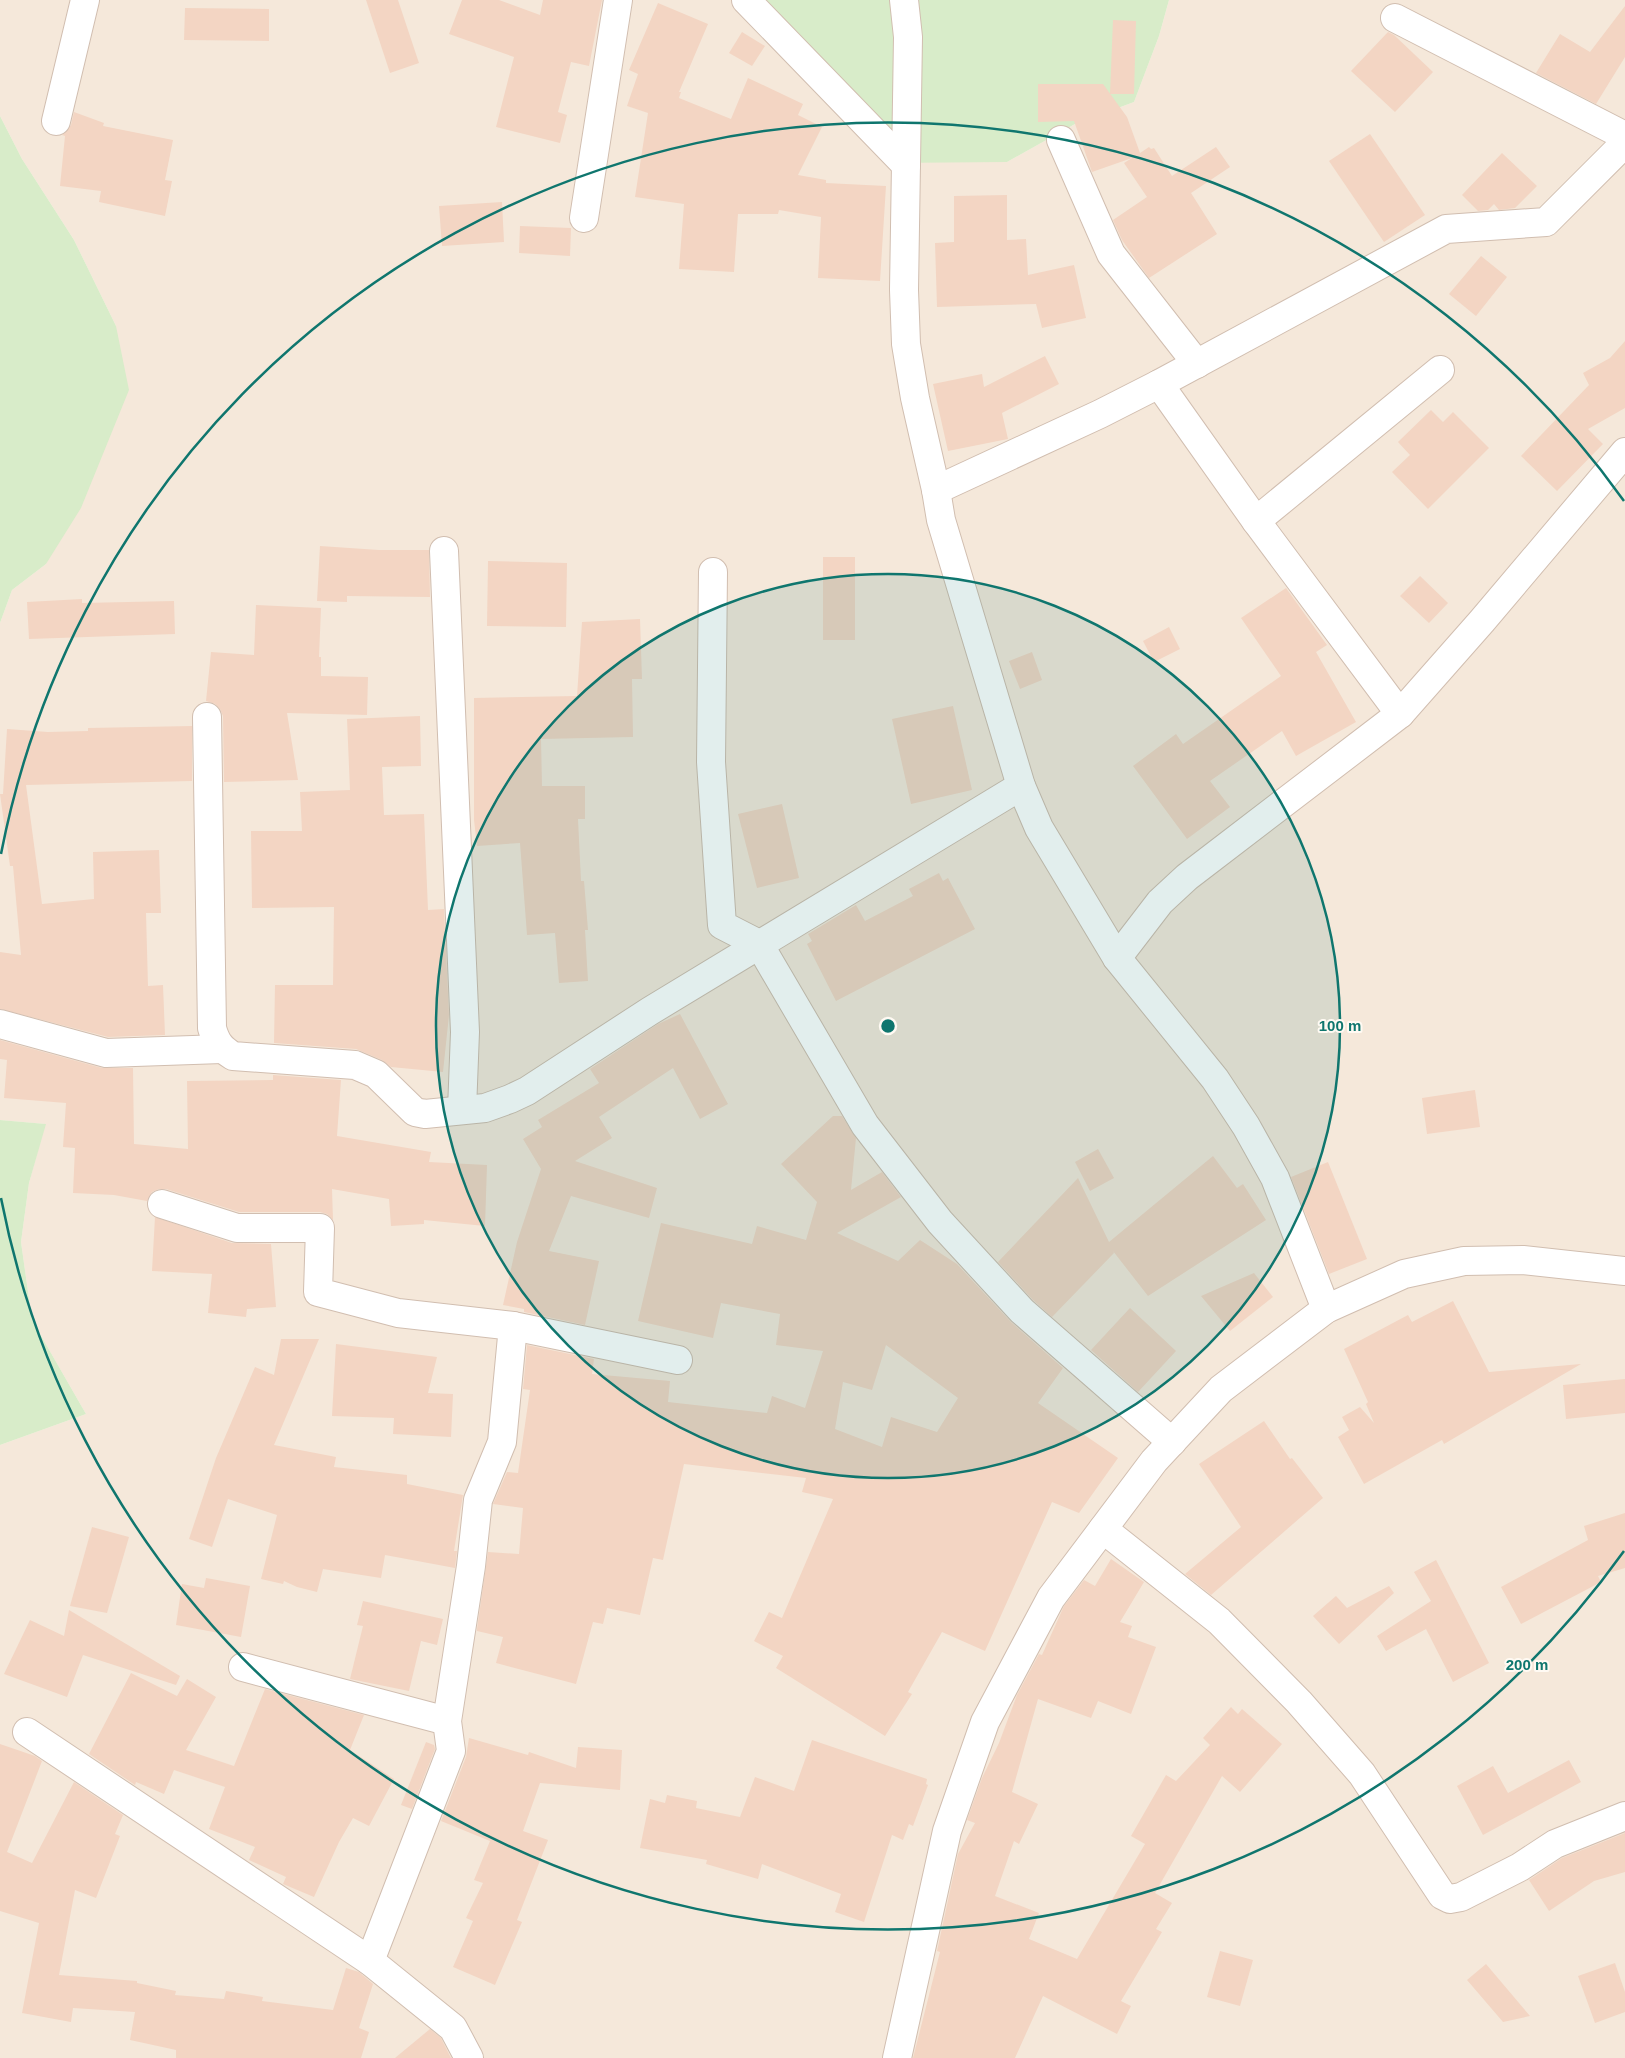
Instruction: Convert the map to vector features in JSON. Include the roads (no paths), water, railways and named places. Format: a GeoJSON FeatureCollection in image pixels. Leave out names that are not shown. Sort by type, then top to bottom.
{"type":"FeatureCollection","features":[{"type":"Feature","properties":{"kind":"street"},"geometry":{"type":"LineString","coordinates":[[56,121],[85,0]]}},
{"type":"Feature","properties":{"kind":"street"},"geometry":{"type":"LineString","coordinates":[[584,218],[618,0]]}},
{"type":"Feature","properties":{"kind":"street"},"geometry":{"type":"LineString","coordinates":[[746,0],[906,165]]}},
{"type":"Feature","properties":{"kind":"street"},"geometry":{"type":"LineString","coordinates":[[904,0],[908,37],[904,290],[906,344],[915,398],[936,490],[940,520],[1021,786],[1040,828],[1116,958],[1215,1078],[1246,1126],[1275,1178],[1326,1309]]}},
{"type":"Feature","properties":{"kind":"street"},"geometry":{"type":"LineString","coordinates":[[1395,18],[1625,136]]}},
{"type":"Feature","properties":{"kind":"street"},"geometry":{"type":"LineString","coordinates":[[1061,140],[1111,254],[1197,364]]}},
{"type":"Feature","properties":{"kind":"street"},"geometry":{"type":"LineString","coordinates":[[936,490],[1100,414],[1159,384],[1446,229],[1546,222],[1625,143]]}},
{"type":"Feature","properties":{"kind":"street"},"geometry":{"type":"LineString","coordinates":[[1256,521],[1440,370]]}},
{"type":"Feature","properties":{"kind":"street"},"geometry":{"type":"LineString","coordinates":[[1159,384],[1256,521],[1400,714]]}},
{"type":"Feature","properties":{"kind":"street"},"geometry":{"type":"LineString","coordinates":[[1116,958],[1160,902],[1187,877],[1400,714],[1482,621],[1625,452]]}},
{"type":"Feature","properties":{"kind":"street"},"geometry":{"type":"LineString","coordinates":[[444,551],[465,1032],[462,1110]]}},
{"type":"Feature","properties":{"kind":"street"},"geometry":{"type":"LineString","coordinates":[[713,572],[710,762],[722,925],[758,944],[865,1125],[940,1222],[1022,1311],[1172,1442]]}},
{"type":"Feature","properties":{"kind":"street"},"geometry":{"type":"LineString","coordinates":[[207,717],[212,1028],[222,1049],[233,1056],[355,1065],[376,1074],[415,1112],[426,1114],[485,1108],[527,1091],[758,944],[1021,786]]}},
{"type":"Feature","properties":{"kind":"street"},"geometry":{"type":"LineString","coordinates":[[0,1024],[106,1053],[222,1049]]}},
{"type":"Feature","properties":{"kind":"street"},"geometry":{"type":"LineString","coordinates":[[162,1204],[237,1228],[320,1228],[318,1292],[398,1313],[513,1326],[678,1360]]}},
{"type":"Feature","properties":{"kind":"street"},"geometry":{"type":"LineString","coordinates":[[897,2058],[948,1831],[985,1722],[1051,1598],[1154,1461],[1221,1389],[1326,1309],[1404,1274],[1464,1261],[1523,1260],[1625,1271]]}},
{"type":"Feature","properties":{"kind":"street"},"geometry":{"type":"LineString","coordinates":[[370,1961],[451,1751],[446,1721],[471,1566],[478,1500],[502,1442],[513,1326]]}},
{"type":"Feature","properties":{"kind":"street"},"geometry":{"type":"LineString","coordinates":[[1103,1529],[1219,1622],[1299,1702],[1362,1774],[1442,1895],[1450,1899],[1461,1897],[1520,1866],[1554,1844],[1625,1816]]}},
{"type":"Feature","properties":{"kind":"street"},"geometry":{"type":"LineString","coordinates":[[243,1667],[446,1721]]}},
{"type":"Feature","properties":{"kind":"street"},"geometry":{"type":"LineString","coordinates":[[27,1732],[370,1961],[454,2028],[469,2058]]}}]}
